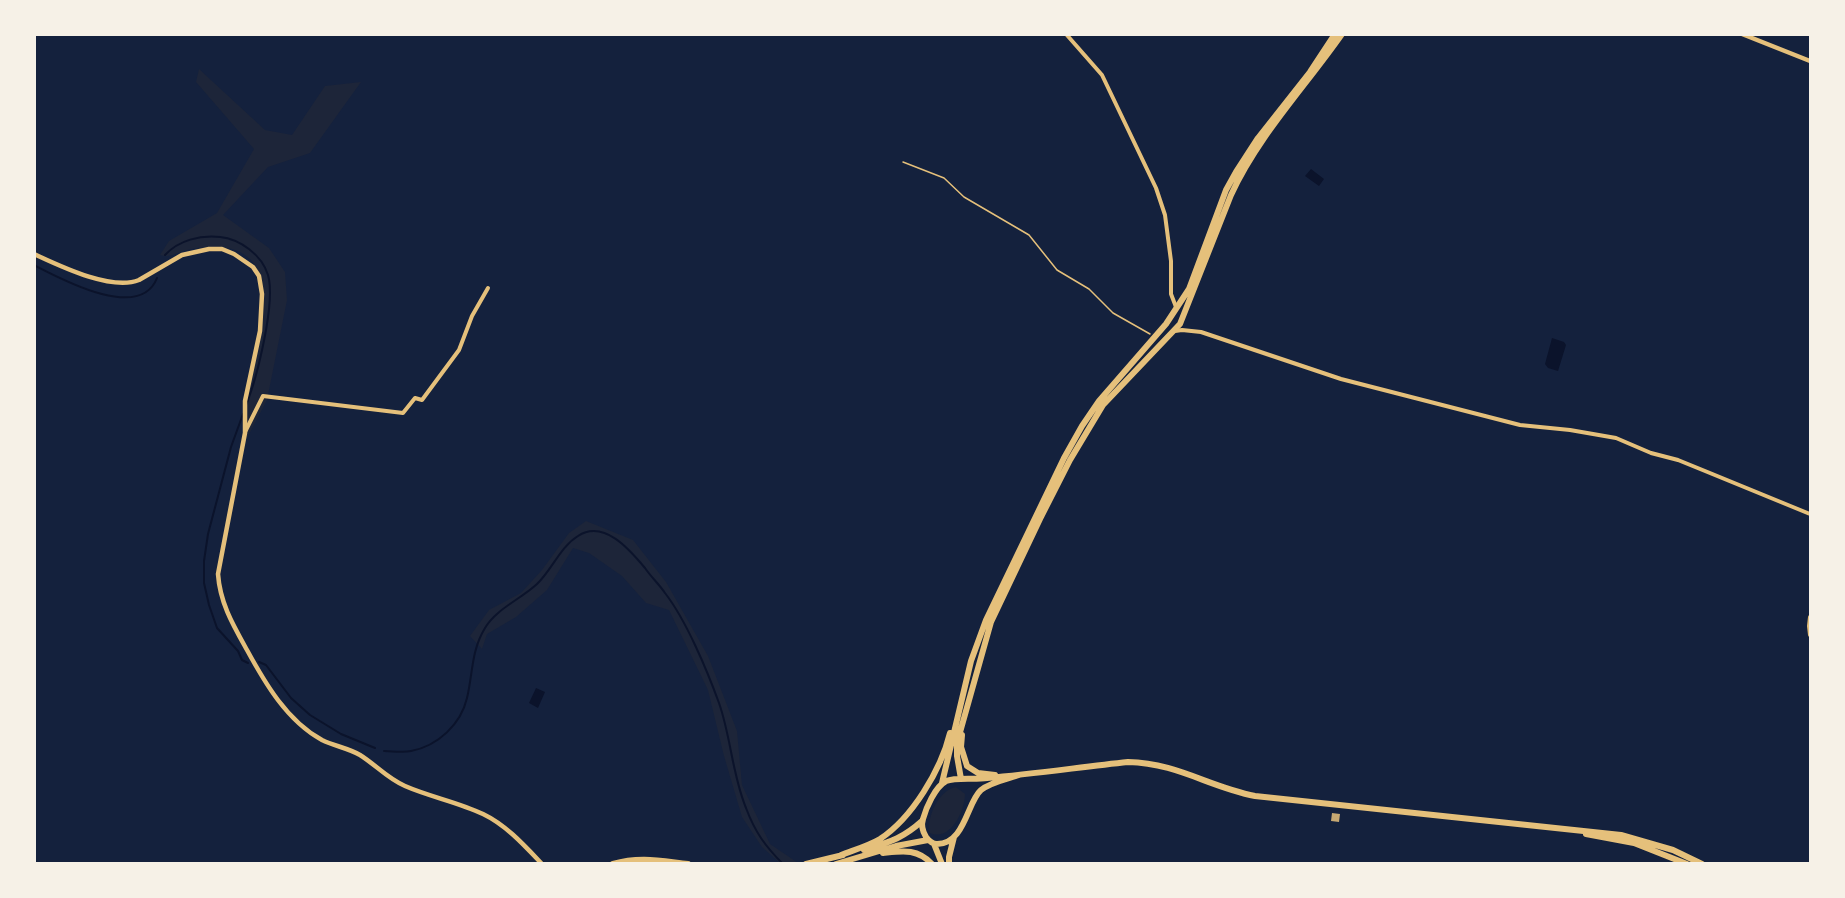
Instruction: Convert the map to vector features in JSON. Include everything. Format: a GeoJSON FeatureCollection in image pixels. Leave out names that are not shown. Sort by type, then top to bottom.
{"type":"FeatureCollection","features":[{"type":"Feature","properties":{"kind":"main road"},"geometry":{"type":"LineString","coordinates":[[842,855],[878,840],[890,832],[904,819],[928,783],[948,740],[957,702],[991,609],[1076,436],[1099,401],[1166,324],[1189,289],[1226,190],[1236,172],[1257,138],[1310,72],[1335,34]]}},
{"type":"Feature","properties":{"kind":"main road"},"geometry":{"type":"LineString","coordinates":[[976,797],[972,786],[964,780],[957,756],[957,743],[991,622],[1070,460],[1103,405],[1180,324],[1240,174],[1342,34]]}},
{"type":"Feature","properties":{"kind":"main road"},"geometry":{"type":"LineString","coordinates":[[1155,338],[1160,338],[1176,316],[1182,316]]}},
{"type":"Feature","properties":{"kind":"main road"},"geometry":{"type":"LineString","coordinates":[[806,864],[894,841],[908,834],[922,821],[942,783],[971,661]]}},
{"type":"Feature","properties":{"kind":"main road"},"geometry":{"type":"LineString","coordinates":[[965,713],[961,747],[968,766],[984,774],[1019,775]]}},
{"type":"Feature","properties":{"kind":"main road"},"geometry":{"type":"LineString","coordinates":[[942,783],[948,780],[1019,775],[1128,762],[1150,763],[1184,771],[1238,792],[1255,796],[1621,835],[1663,846],[1702,864]]}},
{"type":"Feature","properties":{"kind":"main road"},"geometry":{"type":"LineString","coordinates":[[949,864],[954,837],[965,821],[979,792],[986,787],[1019,775]]}},
{"type":"Feature","properties":{"kind":"main road"},"geometry":{"type":"LineString","coordinates":[[922,821],[923,831],[942,864]]}},
{"type":"Feature","properties":{"kind":"main road"},"geometry":{"type":"LineString","coordinates":[[1553,827],[1634,843],[1687,864]]}},
{"type":"Feature","properties":{"kind":"main road"},"geometry":{"type":"LineString","coordinates":[[836,864],[896,846],[942,843],[954,837]]}},
{"type":"Feature","properties":{"kind":"main road"},"geometry":{"type":"LineString","coordinates":[[860,857],[911,851],[925,856],[932,864]]}},
{"type":"Feature","properties":{"kind":"main road"},"geometry":{"type":"LineString","coordinates":[[613,864],[647,858],[688,864]]}},
{"type":"Feature","properties":{"kind":"street"},"geometry":{"type":"LineString","coordinates":[[1066,34],[1102,75],[1156,188],[1165,215],[1172,261],[1171,294],[1176,307]]}},
{"type":"Feature","properties":{"kind":"street"},"geometry":{"type":"LineString","coordinates":[[1742,34],[1810,61]]}},
{"type":"Feature","properties":{"kind":"street"},"geometry":{"type":"LineString","coordinates":[[34,254],[76,273],[121,283],[133,283],[182,255],[201,249],[222,249],[245,260],[259,276],[262,302],[260,331],[245,401],[245,433]]}},
{"type":"Feature","properties":{"kind":"street"},"geometry":{"type":"LineString","coordinates":[[488,288],[472,316],[459,350],[422,400],[415,398],[403,413],[263,396],[245,433],[218,574],[219,587],[229,618],[256,667],[288,712],[305,728],[321,740],[356,753],[404,786],[488,817],[520,841],[542,864]]}},
{"type":"Feature","properties":{"kind":"street"},"geometry":{"type":"LineString","coordinates":[[1182,316],[1189,331]]}},
{"type":"Feature","properties":{"kind":"street"},"geometry":{"type":"LineString","coordinates":[[1174,332],[1182,330],[1201,332],[1341,379],[1520,425],[1616,438],[1651,453],[1678,460],[1810,514]]}},
{"type":"Feature","properties":{"kind":"street"},"geometry":{"type":"LineString","coordinates":[[1810,617],[1810,635]]}},
{"type":"Feature","properties":{"kind":"path"},"geometry":{"type":"LineString","coordinates":[[903,162],[944,178],[964,197],[1029,235],[1057,270],[1089,290],[1113,313],[1155,338]]}},
{"type":"Feature","properties":{"kind":"shaded area"},"geometry":{"type":"Polygon","coordinates":[[[199,69],[265,130],[292,135],[325,86],[361,82],[310,153],[268,167],[223,215],[269,248],[285,272],[287,300],[267,400],[247,438],[246,401],[262,314],[263,291],[258,272],[247,257],[228,248],[202,248],[170,256],[160,255],[169,241],[217,213],[254,149],[196,82],[199,69]]]}},
{"type":"Feature","properties":{"kind":"shaded area"},"geometry":{"type":"Polygon","coordinates":[[[1311,169],[1324,179],[1319,186],[1305,176],[1311,169]]]}},
{"type":"Feature","properties":{"kind":"shaded area"},"geometry":{"type":"Polygon","coordinates":[[[1552,338],[1566,345],[1558,371],[1548,368],[1545,364],[1552,338]]]}},
{"type":"Feature","properties":{"kind":"shaded area"},"geometry":{"type":"Polygon","coordinates":[[[586,521],[633,540],[666,582],[708,656],[737,731],[742,785],[770,844],[798,863],[780,863],[762,847],[742,817],[708,690],[669,610],[646,603],[622,576],[589,553],[573,548],[547,590],[516,617],[487,634],[482,649],[470,636],[489,610],[521,593],[542,570],[569,533],[586,521]]]}},
{"type":"Feature","properties":{"kind":"shaded area"},"geometry":{"type":"Polygon","coordinates":[[[536,688],[545,692],[538,708],[529,703],[536,688]]]}},
{"type":"Feature","properties":{"kind":"shaded area"},"geometry":{"type":"Polygon","coordinates":[[[956,787],[965,794],[959,816],[950,829],[944,833],[937,835],[930,833],[930,819],[935,805],[944,793],[956,787]]]}},
{"type":"Feature","properties":{"kind":"building"},"geometry":{"type":"Polygon","coordinates":[[[1332,813],[1340,814],[1339,822],[1331,821],[1332,813]]]}},
{"type":"Feature","properties":{"kind":"waterway"},"geometry":{"type":"LineString","coordinates":[[165,255],[183,242],[190,240],[205,237],[228,238],[249,249],[265,268],[270,287],[267,321],[260,359],[246,405]]}},
{"type":"Feature","properties":{"kind":"waterway"},"geometry":{"type":"LineString","coordinates":[[34,265],[80,287],[118,297],[134,296],[148,291],[157,278]]}},
{"type":"Feature","properties":{"kind":"waterway"},"geometry":{"type":"LineString","coordinates":[[243,414],[231,447],[208,534],[204,583],[217,628],[238,651],[242,660],[248,663]]}},
{"type":"Feature","properties":{"kind":"waterway"},"geometry":{"type":"LineString","coordinates":[[384,751],[405,752],[421,748],[439,739],[454,725],[460,717],[467,698],[477,645],[490,621],[537,584],[572,541],[578,536],[597,531],[607,534],[624,545],[673,604],[702,661],[719,703],[741,795],[749,817],[761,838],[783,864]]}},
{"type":"Feature","properties":{"kind":"waterway"},"geometry":{"type":"LineString","coordinates":[[259,662],[266,665],[291,698],[310,715],[341,734],[375,748]]}}]}
